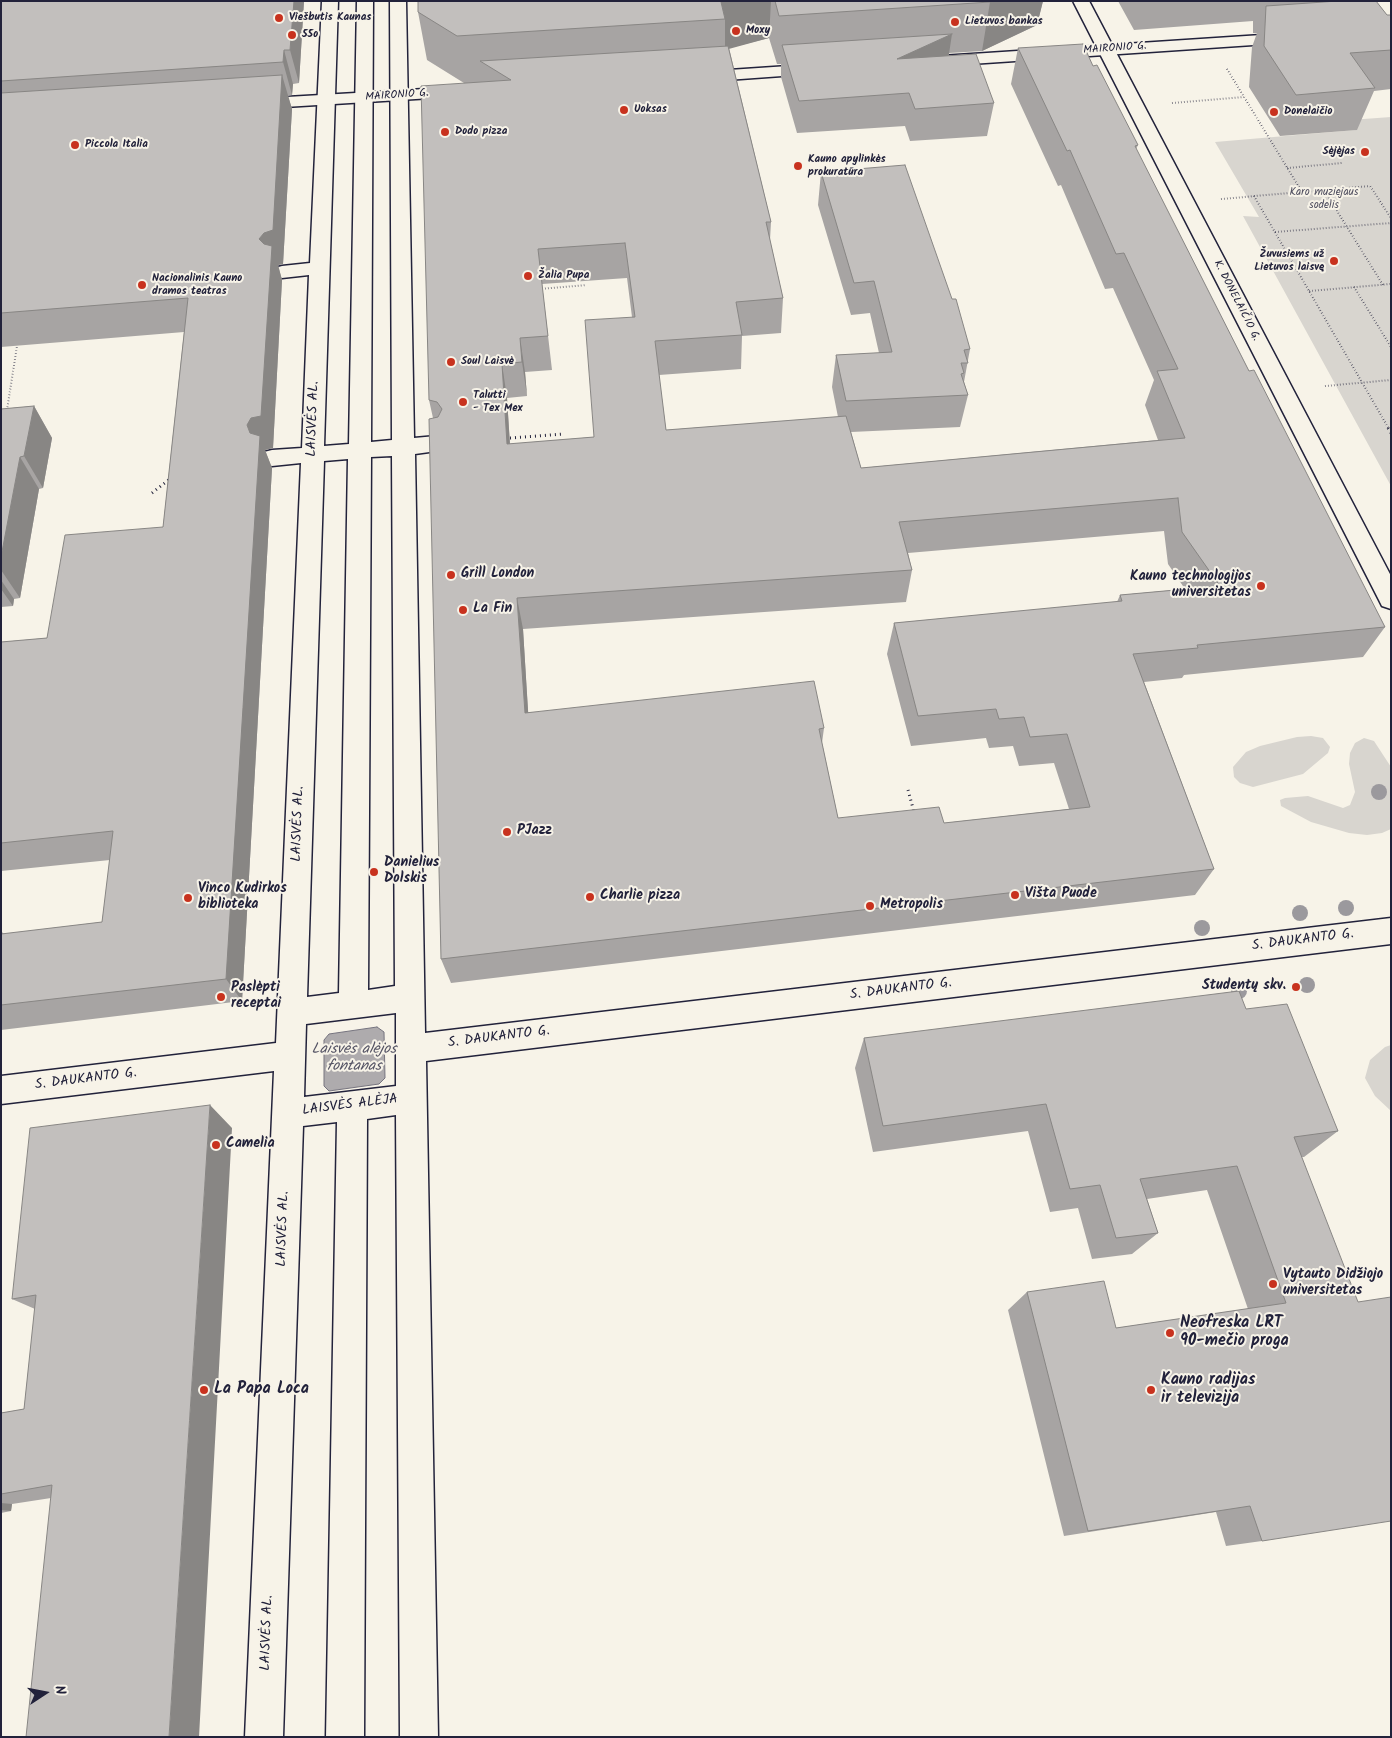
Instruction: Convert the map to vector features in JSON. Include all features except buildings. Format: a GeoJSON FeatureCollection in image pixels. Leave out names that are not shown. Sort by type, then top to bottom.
{"type":"FeatureCollection","features":[{"type":"Feature","properties":{"kind":"street","name":"LAISVĖS AL."},"geometry":{"type":"LineString","coordinates":[[264,1737],[330,1]]}},
{"type":"Feature","properties":{"kind":"street"},"geometry":{"type":"LineString","coordinates":[[353,1005],[365,1]]}},
{"type":"Feature","properties":{"kind":"street"},"geometry":{"type":"LineString","coordinates":[[398,1],[419,1737]]}},
{"type":"Feature","properties":{"kind":"street","name":"K. DONELAIČIO G."},"geometry":{"type":"LineString","coordinates":[[1082,1],[1391,600]]}},
{"type":"Feature","properties":{"kind":"street","name":"MAIRONIO G."},"geometry":{"type":"LineString","coordinates":[[920,62],[1313,36]]}},
{"type":"Feature","properties":{"kind":"street"},"geometry":{"type":"LineString","coordinates":[[682,78],[838,68]]}},
{"type":"Feature","properties":{"kind":"street","name":"MAIRONIO G."},"geometry":{"type":"LineString","coordinates":[[239,105],[476,91]]}},
{"type":"Feature","properties":{"kind":"street"},"geometry":{"type":"LineString","coordinates":[[282,272],[320,268]]}},
{"type":"Feature","properties":{"kind":"street"},"geometry":{"type":"LineString","coordinates":[[272,458],[436,444]]}},
{"type":"Feature","properties":{"kind":"street","name":"S. DAUKANTO G."},"geometry":{"type":"LineString","coordinates":[[410,1049],[1391,931]]}},
{"type":"Feature","properties":{"kind":"street"},"geometry":{"type":"LineString","coordinates":[[292,1012],[410,998]]}},
{"type":"Feature","properties":{"kind":"street","name":"S. DAUKANTO G."},"geometry":{"type":"LineString","coordinates":[[1,1090],[290,1055]]}},
{"type":"Feature","properties":{"kind":"street","name":"LAISVĖS ALĖJA"},"geometry":{"type":"LineString","coordinates":[[288,1113],[411,1099]]}},
{"type":"Feature","properties":{"kind":"street"},"geometry":{"type":"LineString","coordinates":[[345,1737],[352,1106]]}},
{"type":"Feature","properties":{"kind":"path"},"geometry":{"type":"LineString","coordinates":[[1211,43],[1302,192]]}},
{"type":"Feature","properties":{"kind":"path"},"geometry":{"type":"LineString","coordinates":[[1172,103],[1244,97]]}},
{"type":"Feature","properties":{"kind":"path"},"geometry":{"type":"LineString","coordinates":[[1287,168],[1342,163]]}},
{"type":"Feature","properties":{"kind":"path"},"geometry":{"type":"LineString","coordinates":[[1220,199],[1370,186],[1391,218]]}},
{"type":"Feature","properties":{"kind":"path"},"geometry":{"type":"LineString","coordinates":[[1324,190],[1383,285]]}},
{"type":"Feature","properties":{"kind":"path"},"geometry":{"type":"LineString","coordinates":[[1254,196],[1391,433]]}},
{"type":"Feature","properties":{"kind":"path"},"geometry":{"type":"LineString","coordinates":[[1275,232],[1391,223]]}},
{"type":"Feature","properties":{"kind":"path"},"geometry":{"type":"LineString","coordinates":[[1309,291],[1391,284]]}},
{"type":"Feature","properties":{"kind":"path"},"geometry":{"type":"LineString","coordinates":[[539,289],[586,285]]}},
{"type":"Feature","properties":{"kind":"path"},"geometry":{"type":"LineString","coordinates":[[1354,287],[1391,347]]}},
{"type":"Feature","properties":{"kind":"path"},"geometry":{"type":"LineString","coordinates":[[6,415],[17,346]]}},
{"type":"Feature","properties":{"kind":"path"},"geometry":{"type":"LineString","coordinates":[[1326,386],[1391,380]]}},
{"type":"Feature","properties":{"kind":"path"},"geometry":{"type":"LineString","coordinates":[[510,438],[564,434]]}},
{"type":"Feature","properties":{"kind":"path"},"geometry":{"type":"LineString","coordinates":[[152,493],[173,476]]}},
{"type":"Feature","properties":{"kind":"path"},"geometry":{"type":"LineString","coordinates":[[908,790],[915,817]]}},
{"type":"Feature","properties":{"kind":"green space","name":"Karo muziejaus sodelis"},"geometry":{"type":"Polygon","coordinates":[[[1391,117],[1391,486],[1243,216],[1259,217],[1215,142],[1356,130],[1350,120],[1391,117]]]}},
{"type":"Feature","properties":{"kind":"green space"},"geometry":{"type":"Polygon","coordinates":[[[1311,736],[1323,738],[1330,747],[1328,753],[1303,774],[1253,787],[1240,783],[1234,777],[1233,767],[1246,752],[1260,746],[1297,737],[1311,736]]]}},
{"type":"Feature","properties":{"kind":"green space"},"geometry":{"type":"Polygon","coordinates":[[[1364,738],[1374,741],[1391,767],[1391,829],[1382,833],[1367,835],[1349,833],[1311,822],[1281,806],[1280,800],[1285,798],[1308,796],[1343,808],[1350,805],[1355,792],[1349,764],[1350,753],[1355,743],[1364,738]]]}},
{"type":"Feature","properties":{"kind":"green space"},"geometry":{"type":"Polygon","coordinates":[[[1391,1045],[1391,1111],[1375,1096],[1365,1078],[1370,1060],[1385,1047],[1391,1045]]]}},
{"type":"Feature","properties":{"kind":"water","name":"Laisvės alėjos fontanas"},"geometry":{"type":"Polygon","coordinates":[[[377,1027],[384,1032],[385,1078],[379,1084],[329,1091],[324,1086],[324,1040],[329,1034],[377,1027]]]}},
{"type":"Feature","properties":{"kind":"place","name":"Viešbutis Kaunas"},"geometry":{"type":"Point","coordinates":[279,18]}},
{"type":"Feature","properties":{"kind":"place","name":"Lietuvos bankas"},"geometry":{"type":"Point","coordinates":[955,22]}},
{"type":"Feature","properties":{"kind":"place","name":"Moxy"},"geometry":{"type":"Point","coordinates":[736,31]}},
{"type":"Feature","properties":{"kind":"place","name":"55o"},"geometry":{"type":"Point","coordinates":[292,35]}},
{"type":"Feature","properties":{"kind":"place","name":"Uoksas"},"geometry":{"type":"Point","coordinates":[624,110]}},
{"type":"Feature","properties":{"kind":"place","name":"Donelaičio"},"geometry":{"type":"Point","coordinates":[1274,112]}},
{"type":"Feature","properties":{"kind":"place","name":"Dodo pizza"},"geometry":{"type":"Point","coordinates":[445,132]}},
{"type":"Feature","properties":{"kind":"place","name":"Piccola Italia"},"geometry":{"type":"Point","coordinates":[75,145]}},
{"type":"Feature","properties":{"kind":"place","name":"Sėjėjas"},"geometry":{"type":"Point","coordinates":[1365,152]}},
{"type":"Feature","properties":{"kind":"place","name":"Kauno apylinkės prokuratūra"},"geometry":{"type":"Point","coordinates":[798,166]}},
{"type":"Feature","properties":{"kind":"place","name":"Žuvusiems už Lietuvos laisvę"},"geometry":{"type":"Point","coordinates":[1334,261]}},
{"type":"Feature","properties":{"kind":"place","name":"Žalia Pupa"},"geometry":{"type":"Point","coordinates":[528,276]}},
{"type":"Feature","properties":{"kind":"place","name":"Nacionalinis Kauno dramos teatras"},"geometry":{"type":"Point","coordinates":[142,285]}},
{"type":"Feature","properties":{"kind":"place","name":"Soul Laisvė"},"geometry":{"type":"Point","coordinates":[451,362]}},
{"type":"Feature","properties":{"kind":"place","name":"Talutti - Tex Mex"},"geometry":{"type":"Point","coordinates":[463,402]}},
{"type":"Feature","properties":{"kind":"place","name":"Grill London"},"geometry":{"type":"Point","coordinates":[451,575]}},
{"type":"Feature","properties":{"kind":"place","name":"Kauno technologijos universitetas"},"geometry":{"type":"Point","coordinates":[1261,586]}},
{"type":"Feature","properties":{"kind":"place","name":"La Fin"},"geometry":{"type":"Point","coordinates":[463,610]}},
{"type":"Feature","properties":{"kind":"place","name":"PJazz"},"geometry":{"type":"Point","coordinates":[507,832]}},
{"type":"Feature","properties":{"kind":"place","name":"Danielius Dolskis"},"geometry":{"type":"Point","coordinates":[374,872]}},
{"type":"Feature","properties":{"kind":"place","name":"Višta Puode"},"geometry":{"type":"Point","coordinates":[1015,895]}},
{"type":"Feature","properties":{"kind":"place","name":"Charlie pizza"},"geometry":{"type":"Point","coordinates":[590,897]}},
{"type":"Feature","properties":{"kind":"place","name":"Vinco Kudirkos biblioteka"},"geometry":{"type":"Point","coordinates":[188,898]}},
{"type":"Feature","properties":{"kind":"place","name":"Metropolis"},"geometry":{"type":"Point","coordinates":[870,906]}},
{"type":"Feature","properties":{"kind":"place","name":"Studentų skv."},"geometry":{"type":"Point","coordinates":[1296,987]}},
{"type":"Feature","properties":{"kind":"place","name":"Paslėpti receptai"},"geometry":{"type":"Point","coordinates":[221,997]}},
{"type":"Feature","properties":{"kind":"place","name":"Camelia"},"geometry":{"type":"Point","coordinates":[216,1145]}},
{"type":"Feature","properties":{"kind":"place","name":"Vytauto Didžiojo universitetas"},"geometry":{"type":"Point","coordinates":[1273,1284]}},
{"type":"Feature","properties":{"kind":"place","name":"Neofreska LRT 90-mečio proga"},"geometry":{"type":"Point","coordinates":[1170,1333]}},
{"type":"Feature","properties":{"kind":"place","name":"La Papa Loca"},"geometry":{"type":"Point","coordinates":[204,1390]}},
{"type":"Feature","properties":{"kind":"place","name":"Kauno radijas ir televizija"},"geometry":{"type":"Point","coordinates":[1151,1390]}}]}
